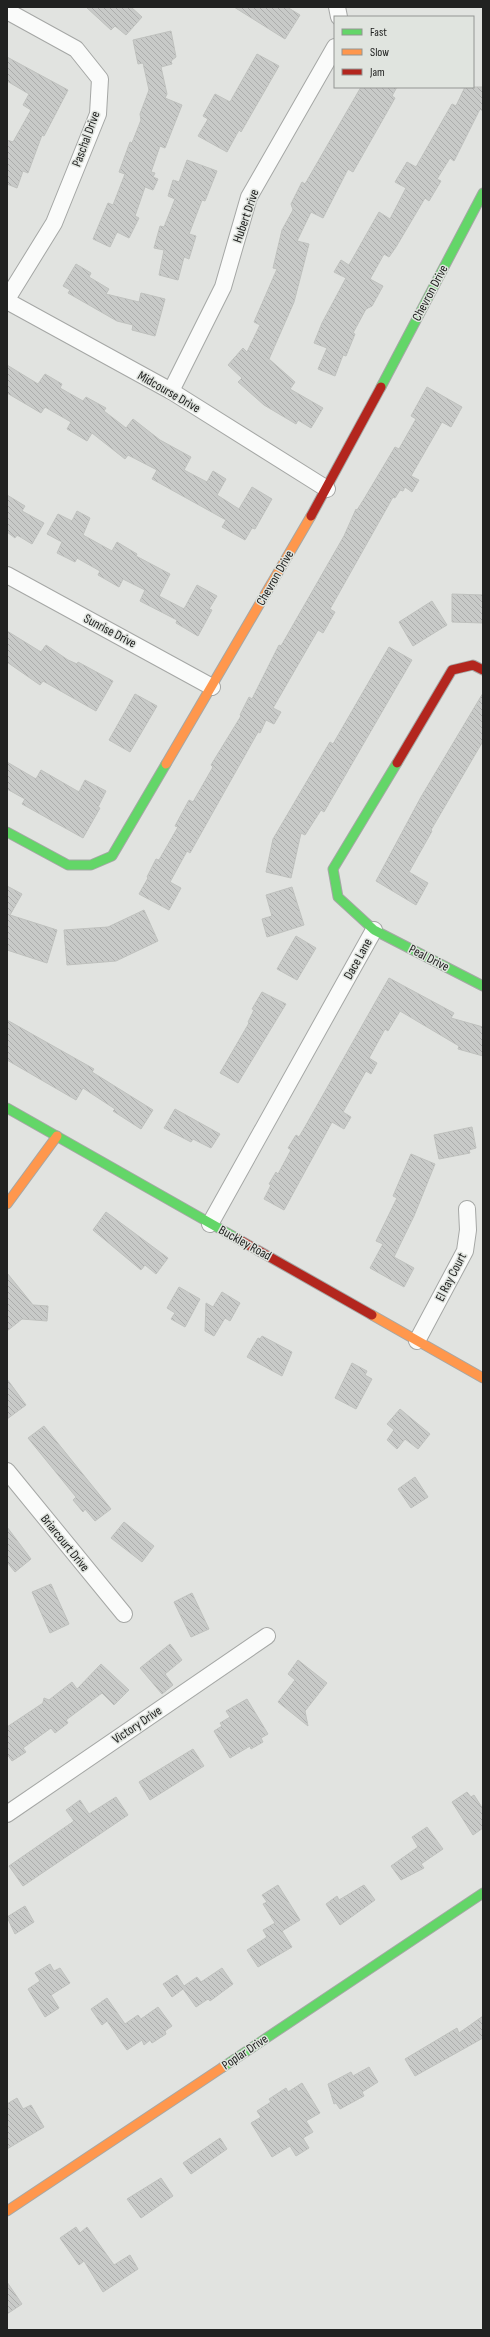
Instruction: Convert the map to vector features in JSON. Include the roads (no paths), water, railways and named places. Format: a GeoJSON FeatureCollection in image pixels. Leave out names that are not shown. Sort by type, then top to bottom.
{"type":"FeatureCollection","features":[{"type":"Feature","properties":{"kind":"street","name":"Paschal Drive"},"geometry":{"type":"LineString","coordinates":[[7,11],[76,49],[100,79],[98,114],[54,223],[7,300]]}},
{"type":"Feature","properties":{"kind":"street","name":"Hubert Drive"},"geometry":{"type":"LineString","coordinates":[[171,391],[223,287],[249,197],[334,49]]}},
{"type":"Feature","properties":{"kind":"street","name":"Chevron Drive"},"geometry":{"type":"LineString","coordinates":[[7,832],[68,865],[91,865],[112,856],[327,489],[483,193]]}},
{"type":"Feature","properties":{"kind":"street","name":"Midcourse Drive"},"geometry":{"type":"LineString","coordinates":[[7,300],[171,391],[327,489]]}},
{"type":"Feature","properties":{"kind":"street","name":"Sunrise Drive"},"geometry":{"type":"LineString","coordinates":[[7,575],[212,687]]}},
{"type":"Feature","properties":{"kind":"street","name":"Dace Lane"},"geometry":{"type":"LineString","coordinates":[[210,1224],[374,930],[338,897],[333,869],[452,670],[473,665],[483,670]]}},
{"type":"Feature","properties":{"kind":"street","name":"Peal Drive"},"geometry":{"type":"LineString","coordinates":[[374,930],[483,986]]}},
{"type":"Feature","properties":{"kind":"street","name":"Buckley Road"},"geometry":{"type":"LineString","coordinates":[[7,1108],[483,1378]]}},
{"type":"Feature","properties":{"kind":"street"},"geometry":{"type":"LineString","coordinates":[[7,1204],[57,1136]]}},
{"type":"Feature","properties":{"kind":"street","name":"El Ray Court"},"geometry":{"type":"LineString","coordinates":[[417,1341],[465,1251],[468,1230],[467,1209]]}},
{"type":"Feature","properties":{"kind":"street","name":"Briarcourt Drive"},"geometry":{"type":"LineString","coordinates":[[7,1471],[124,1614]]}},
{"type":"Feature","properties":{"kind":"street","name":"Victory Drive"},"geometry":{"type":"LineString","coordinates":[[7,1814],[267,1636]]}},
{"type":"Feature","properties":{"kind":"street","name":"Poplar Drive"},"geometry":{"type":"LineString","coordinates":[[7,2211],[483,1892]]}}]}
